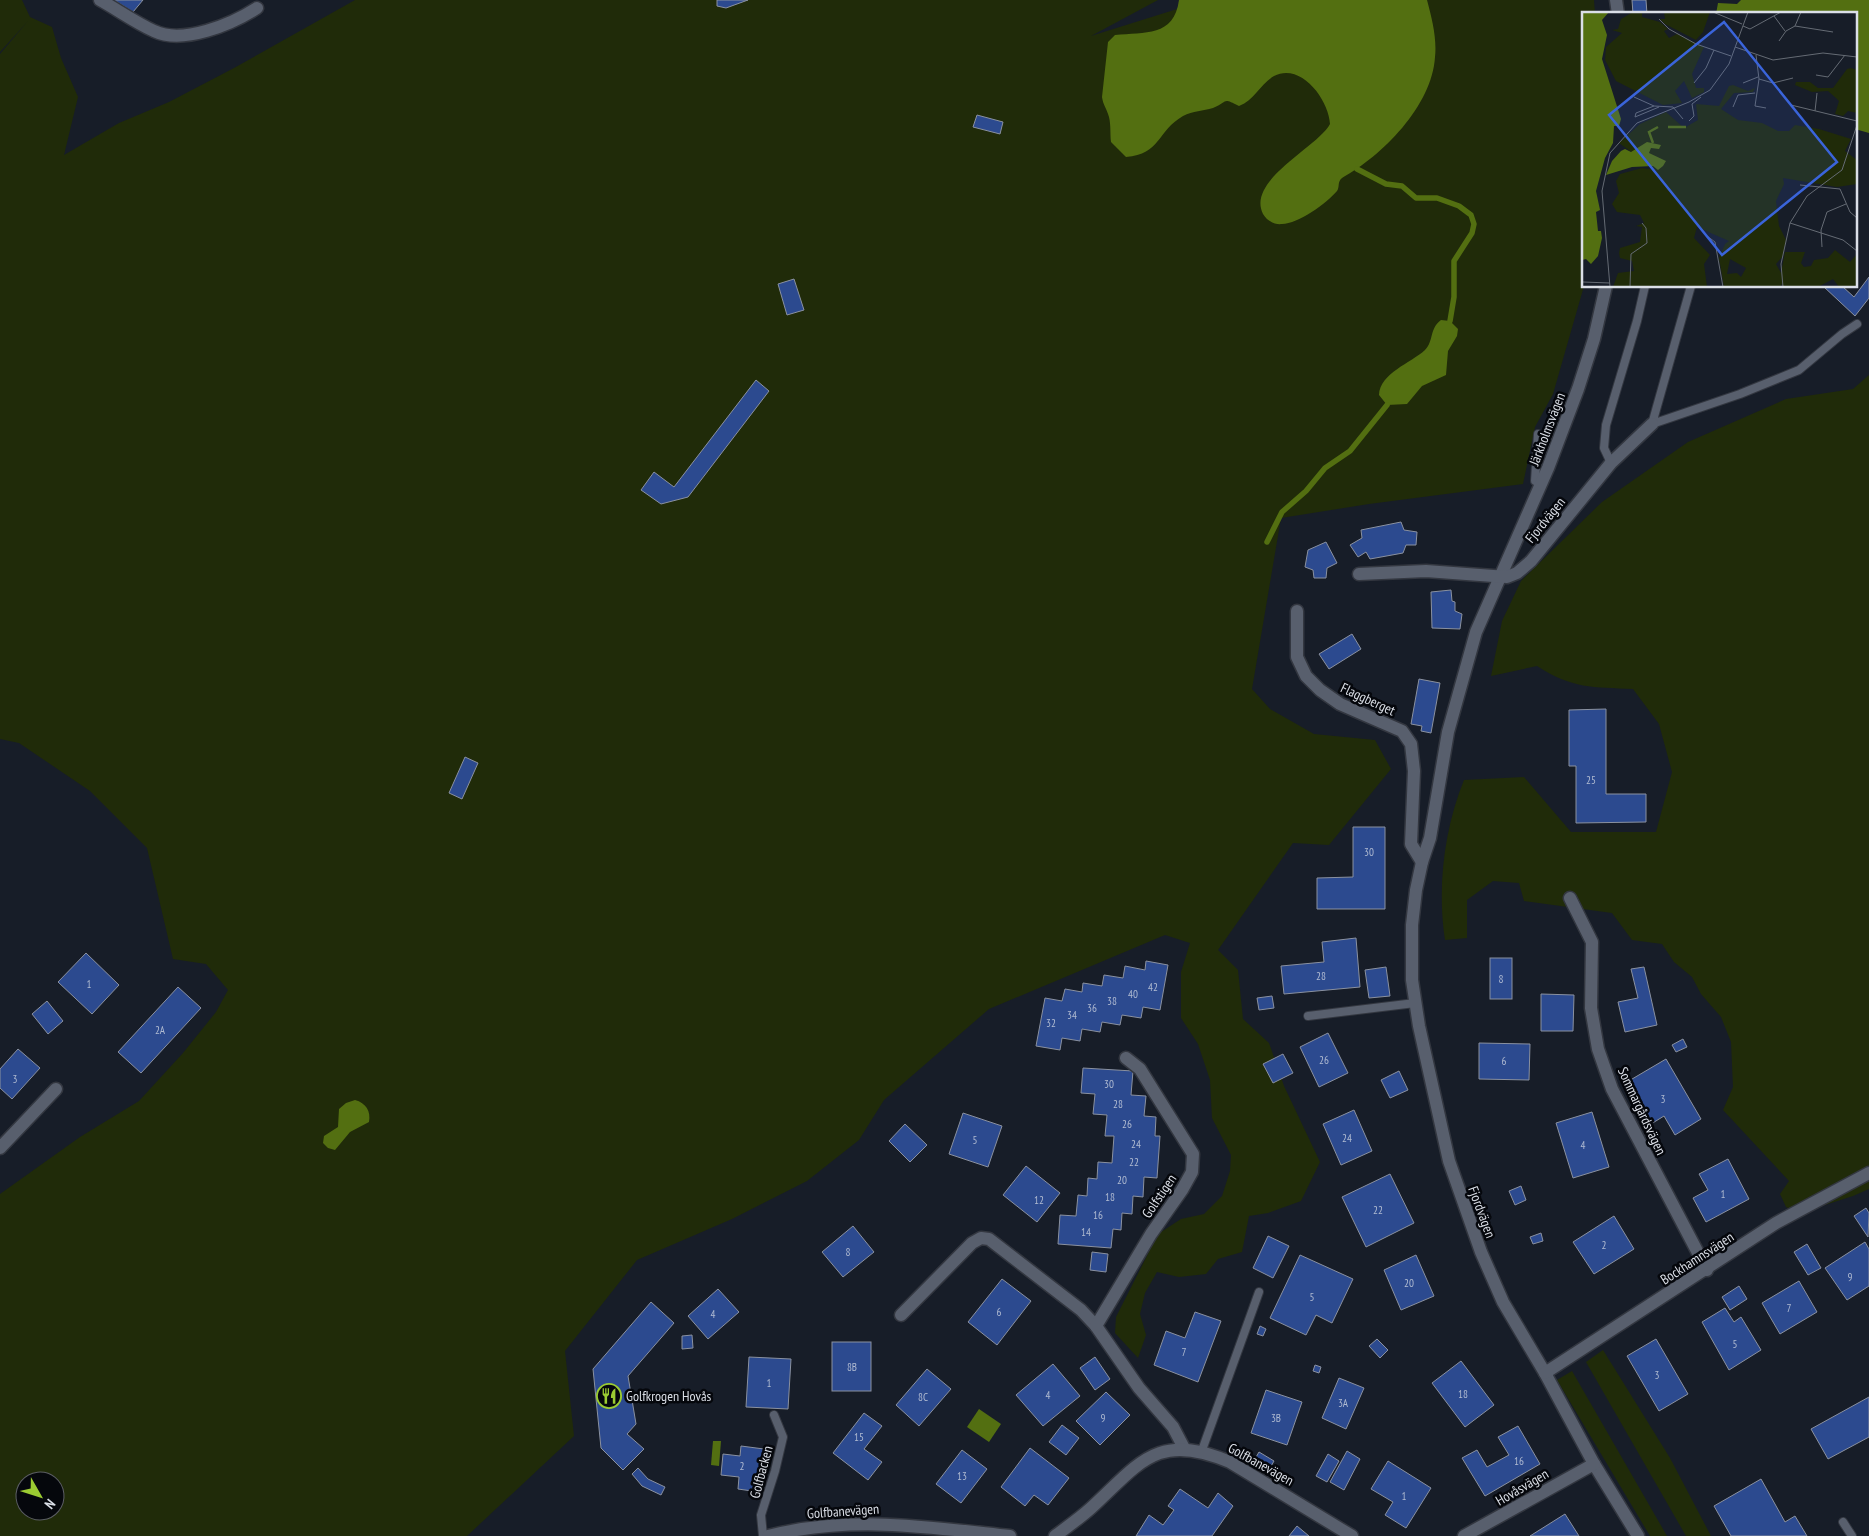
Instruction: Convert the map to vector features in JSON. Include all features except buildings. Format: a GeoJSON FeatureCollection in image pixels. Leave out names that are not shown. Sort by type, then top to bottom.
{"type":"FeatureCollection","features":[{"type":"Feature","properties":{"kind":"street"},"geometry":{"type":"LineString","coordinates":[[100,0],[156,32],[178,34],[213,30],[236,21],[257,8]]}},
{"type":"Feature","properties":{"kind":"street","name":"Järkholmsvägen"},"geometry":{"type":"LineString","coordinates":[[1500,577],[1541,484],[1578,390],[1594,339],[1606,288]]}},
{"type":"Feature","properties":{"kind":"street","name":"Fjordvägen"},"geometry":{"type":"LineString","coordinates":[[1638,1536],[1594,1464],[1545,1373],[1503,1302],[1481,1252],[1449,1161],[1415,1003],[1412,980],[1412,925],[1422,862],[1430,838],[1448,732],[1476,632],[1500,577],[1518,573],[1531,561],[1611,463],[1652,424]]}},
{"type":"Feature","properties":{"kind":"street"},"geometry":{"type":"LineString","coordinates":[[1360,574],[1426,571],[1500,577]]}},
{"type":"Feature","properties":{"kind":"street","name":"Flaggberget"},"geometry":{"type":"LineString","coordinates":[[1297,611],[1297,657],[1306,676],[1320,690],[1340,704],[1402,731],[1411,744],[1413,755],[1411,844],[1422,862]]}},
{"type":"Feature","properties":{"kind":"street","name":"Sommargårdsvägen"},"geometry":{"type":"LineString","coordinates":[[1570,898],[1592,942],[1590,1008],[1598,1049],[1612,1089],[1707,1270]]}},
{"type":"Feature","properties":{"kind":"street","name":"Golfstigen"},"geometry":{"type":"LineString","coordinates":[[1096,1326],[1151,1234],[1182,1190],[1192,1172],[1193,1154],[1140,1069],[1126,1058]]}},
{"type":"Feature","properties":{"kind":"street"},"geometry":{"type":"LineString","coordinates":[[0,1148],[56,1089]]}},
{"type":"Feature","properties":{"kind":"street","name":"Bockhamnsvägen"},"geometry":{"type":"LineString","coordinates":[[1545,1373],[1707,1270],[1776,1223],[1869,1173]]}},
{"type":"Feature","properties":{"kind":"street"},"geometry":{"type":"LineString","coordinates":[[901,1315],[972,1244],[981,1238],[995,1243],[1052,1286],[1081,1310],[1096,1326],[1139,1388],[1173,1426],[1185,1450]]}},
{"type":"Feature","properties":{"kind":"street","name":"Golfbanevägen"},"geometry":{"type":"LineString","coordinates":[[1055,1536],[1091,1508],[1124,1475],[1143,1460],[1163,1452],[1185,1450],[1200,1452],[1230,1462],[1352,1536]]}},
{"type":"Feature","properties":{"kind":"street","name":"Hovåsvägen"},"geometry":{"type":"LineString","coordinates":[[1464,1536],[1594,1464]]}},
{"type":"Feature","properties":{"kind":"street","name":"Golfbanevägen"},"geometry":{"type":"LineString","coordinates":[[768,1536],[798,1529],[872,1523],[1010,1536]]}},
{"type":"Feature","properties":{"kind":"lane"},"geometry":{"type":"LineString","coordinates":[[1611,463],[1604,448],[1606,424],[1637,321],[1645,288]]}},
{"type":"Feature","properties":{"kind":"lane"},"geometry":{"type":"LineString","coordinates":[[1652,424],[1691,288]]}},
{"type":"Feature","properties":{"kind":"lane","name":"Fjordvägen"},"geometry":{"type":"LineString","coordinates":[[1652,424],[1740,394],[1799,370],[1857,324]]}},
{"type":"Feature","properties":{"kind":"lane"},"geometry":{"type":"LineString","coordinates":[[1538,434],[1534,473],[1536,481],[1541,484]]}},
{"type":"Feature","properties":{"kind":"lane"},"geometry":{"type":"LineString","coordinates":[[1308,1016],[1415,1003]]}},
{"type":"Feature","properties":{"kind":"lane"},"geometry":{"type":"LineString","coordinates":[[1200,1452],[1259,1292]]}},
{"type":"Feature","properties":{"kind":"lane","name":"Golfbacken"},"geometry":{"type":"LineString","coordinates":[[763,1536],[761,1515],[783,1437],[774,1415]]}},
{"type":"Feature","properties":{"kind":"lane"},"geometry":{"type":"LineString","coordinates":[[1843,1522],[1852,1536]]}},
{"type":"Feature","properties":{"kind":"shaded area"},"geometry":{"type":"Polygon","coordinates":[[[0,0],[22,0],[30,17],[52,27],[61,58],[78,97],[64,155],[119,123],[169,102],[234,68],[355,0],[1158,0],[1091,36],[1206,0],[1594,0],[1595,12],[1582,12],[1583,288],[1553,394],[1535,427],[1523,484],[1369,504],[1281,518],[1252,689],[1270,709],[1314,734],[1375,740],[1391,769],[1329,845],[1293,843],[1218,950],[1238,970],[1243,1019],[1269,1043],[1284,1086],[1320,1162],[1301,1201],[1268,1213],[1249,1216],[1242,1252],[1218,1259],[1206,1274],[1179,1277],[1157,1272],[1145,1293],[1140,1314],[1146,1335],[1138,1358],[1115,1333],[1116,1317],[1158,1234],[1181,1219],[1204,1214],[1222,1196],[1230,1171],[1231,1155],[1212,1118],[1210,1080],[1198,1044],[1181,1018],[1181,972],[1190,943],[1165,935],[989,1009],[884,1100],[859,1140],[807,1181],[732,1219],[637,1260],[565,1351],[574,1436],[467,1536],[0,1536],[0,1194],[80,1137],[139,1101],[183,1053],[216,1012],[228,990],[206,964],[173,959],[147,848],[90,791],[19,743],[0,739],[0,54],[28,21],[0,52],[0,0]]]}},
{"type":"Feature","properties":{"kind":"shaded area"},"geometry":{"type":"Polygon","coordinates":[[[1179,0],[1427,0],[1435,36],[1435,57],[1432,75],[1415,111],[1402,128],[1373,157],[1342,178],[1338,189],[1332,196],[1312,212],[1296,221],[1282,224],[1274,223],[1269,221],[1263,214],[1261,201],[1265,189],[1286,165],[1323,133],[1330,124],[1325,104],[1319,95],[1312,86],[1294,74],[1284,73],[1274,76],[1249,100],[1239,106],[1225,101],[1213,108],[1183,116],[1168,128],[1153,147],[1137,155],[1126,157],[1111,142],[1110,120],[1102,97],[1108,42],[1115,35],[1147,32],[1164,27],[1171,21],[1176,12],[1179,0]]]}},
{"type":"Feature","properties":{"kind":"shaded area"},"geometry":{"type":"Polygon","coordinates":[[[1741,0],[1869,0],[1869,133],[1856,129],[1856,12],[1716,12],[1718,3],[1737,4],[1741,0]]]}},
{"type":"Feature","properties":{"kind":"shaded area"},"geometry":{"type":"Polygon","coordinates":[[[1441,320],[1450,321],[1458,329],[1457,336],[1448,351],[1446,375],[1422,386],[1407,404],[1387,405],[1379,395],[1381,387],[1397,369],[1425,350],[1430,343],[1435,327],[1441,320]]]}},
{"type":"Feature","properties":{"kind":"shaded area"},"geometry":{"type":"Polygon","coordinates":[[[1869,375],[1869,1189],[1800,1213],[1786,1207],[1780,1194],[1789,1181],[1723,1110],[1733,1087],[1731,1042],[1721,1017],[1701,994],[1692,977],[1674,962],[1662,944],[1632,940],[1612,913],[1524,901],[1519,883],[1493,881],[1467,900],[1467,938],[1445,940],[1442,879],[1451,818],[1464,780],[1524,777],[1571,832],[1656,832],[1672,772],[1659,724],[1633,689],[1594,687],[1572,683],[1550,674],[1537,666],[1491,676],[1502,621],[1521,581],[1602,502],[1688,442],[1786,399],[1853,389],[1869,375]]]}},
{"type":"Feature","properties":{"kind":"shaded area"},"geometry":{"type":"Polygon","coordinates":[[[355,1100],[367,1108],[369,1122],[350,1132],[335,1150],[328,1148],[323,1143],[324,1136],[338,1127],[339,1109],[346,1103],[355,1100]]]}},
{"type":"Feature","properties":{"kind":"shaded area"},"geometry":{"type":"Polygon","coordinates":[[[1603,1350],[1670,1458],[1711,1536],[1686,1536],[1586,1362],[1603,1350]]]}},
{"type":"Feature","properties":{"kind":"shaded area"},"geometry":{"type":"Polygon","coordinates":[[[1572,1371],[1667,1536],[1650,1536],[1557,1380],[1572,1371]]]}},
{"type":"Feature","properties":{"kind":"shaded area"},"geometry":{"type":"Polygon","coordinates":[[[979,1409],[1001,1424],[989,1442],[967,1427],[979,1409]]]}},
{"type":"Feature","properties":{"kind":"shaded area"},"geometry":{"type":"Polygon","coordinates":[[[713,1441],[721,1441],[719,1466],[711,1465],[713,1441]]]}},
{"type":"Feature","properties":{"kind":"waterway"},"geometry":{"type":"LineString","coordinates":[[1357,169],[1386,184],[1402,186],[1416,198],[1437,198],[1459,206],[1471,215],[1474,224],[1472,233],[1454,261],[1454,297],[1450,321]]}},
{"type":"Feature","properties":{"kind":"waterway"},"geometry":{"type":"LineString","coordinates":[[1267,542],[1282,512],[1306,491],[1325,468],[1350,451],[1387,405]]}},
{"type":"Feature","properties":{"kind":"place","name":"Golfkrogen Hovås"},"geometry":{"type":"Point","coordinates":[609,1396]}}]}
